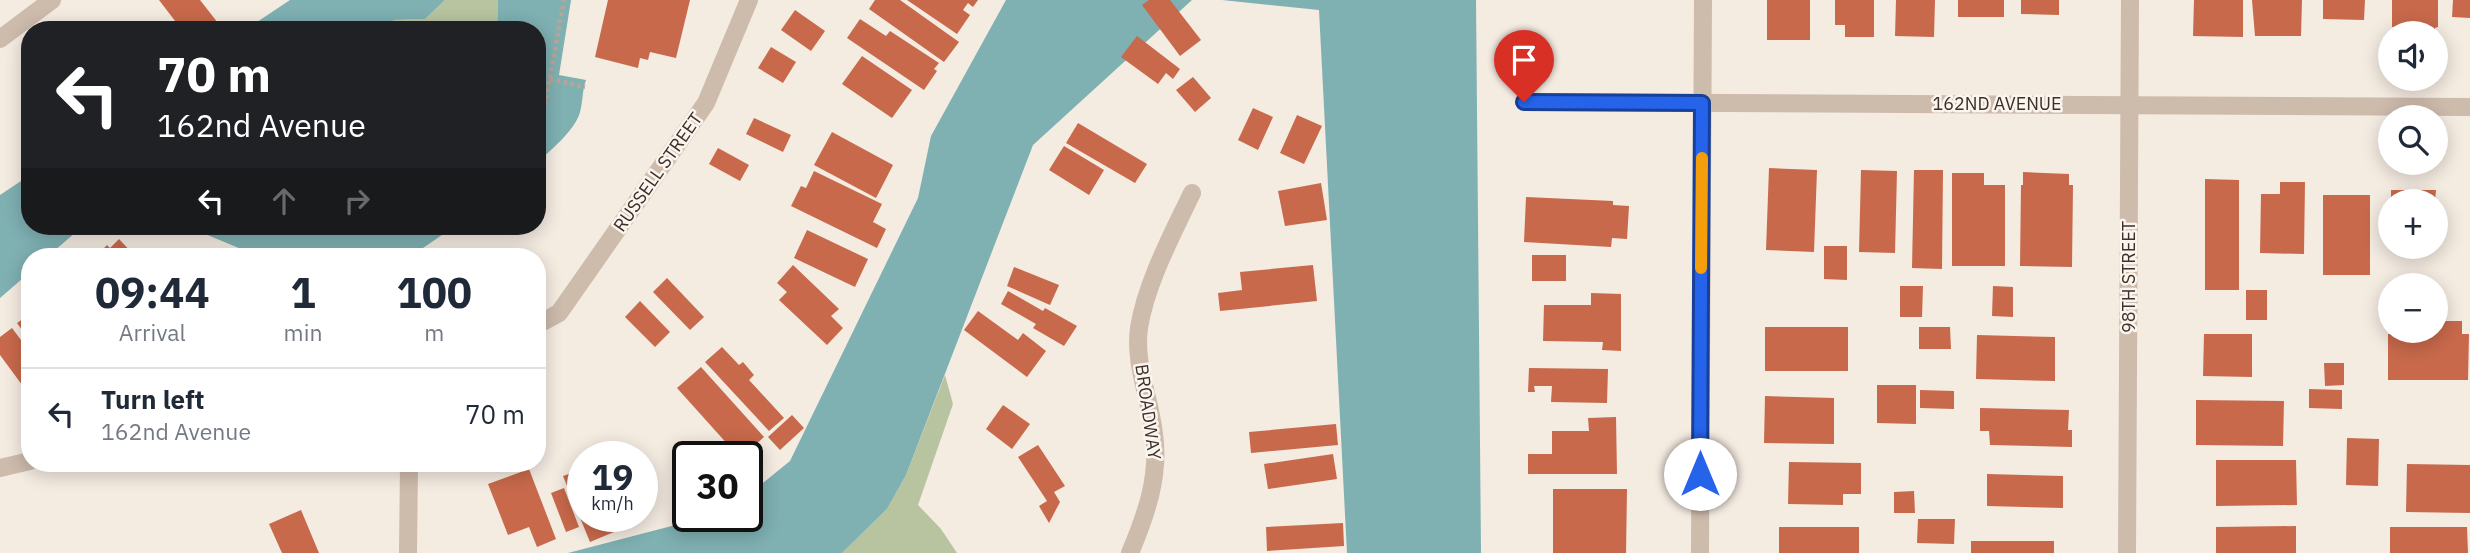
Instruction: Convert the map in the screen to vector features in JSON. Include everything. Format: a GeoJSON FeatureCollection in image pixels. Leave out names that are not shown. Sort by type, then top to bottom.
{"type":"FeatureCollection","features":[{"type":"Feature","properties":{"kind":"street"},"geometry":{"type":"LineString","coordinates":[[24,21],[52,0]]}},
{"type":"Feature","properties":{"kind":"street","name":"RUSSELL STREET"},"geometry":{"type":"LineString","coordinates":[[546,320],[559,313],[706,103],[750,0]]}},
{"type":"Feature","properties":{"kind":"street"},"geometry":{"type":"LineString","coordinates":[[1700,553],[1703,0]]}},
{"type":"Feature","properties":{"kind":"street","name":"98TH STREET"},"geometry":{"type":"LineString","coordinates":[[2127,553],[2130,0]]}},
{"type":"Feature","properties":{"kind":"street"},"geometry":{"type":"LineString","coordinates":[[0,39],[21,23]]}},
{"type":"Feature","properties":{"kind":"street","name":"162ND AVENUE"},"geometry":{"type":"LineString","coordinates":[[1524,102],[2470,107]]}},
{"type":"Feature","properties":{"kind":"street","name":"BROADWAY"},"geometry":{"type":"LineString","coordinates":[[1130,553],[1144,519],[1157,463],[1154,431],[1141,378],[1139,328],[1157,266],[1192,192]]}},
{"type":"Feature","properties":{"kind":"street"},"geometry":{"type":"LineString","coordinates":[[0,468],[21,463]]}},
{"type":"Feature","properties":{"kind":"street"},"geometry":{"type":"LineString","coordinates":[[408,553],[409,472]]}},
{"type":"Feature","properties":{"kind":"path"},"geometry":{"type":"LineString","coordinates":[[546,99],[564,0]]}},
{"type":"Feature","properties":{"kind":"path"},"geometry":{"type":"LineString","coordinates":[[550,79],[585,87]]}},
{"type":"Feature","properties":{"kind":"green space"},"geometry":{"type":"Polygon","coordinates":[[[445,0],[498,0],[497,21],[393,21],[425,19],[445,0]]]}},
{"type":"Feature","properties":{"kind":"green space"},"geometry":{"type":"Polygon","coordinates":[[[945,375],[953,404],[918,505],[941,529],[957,553],[842,553],[887,509],[906,475],[945,375]]]}},
{"type":"Feature","properties":{"kind":"water"},"geometry":{"type":"Polygon","coordinates":[[[290,0],[445,0],[425,19],[258,21],[290,0]]]}},
{"type":"Feature","properties":{"kind":"water"},"geometry":{"type":"Polygon","coordinates":[[[498,0],[571,0],[559,75],[586,80],[578,119],[546,154],[546,21],[497,21],[498,0]]]}},
{"type":"Feature","properties":{"kind":"water"},"geometry":{"type":"Polygon","coordinates":[[[1006,0],[1192,0],[1033,145],[906,475],[887,509],[842,553],[568,553],[649,532],[658,532],[658,530],[672,526],[672,532],[763,532],[763,483],[790,461],[918,198],[931,136],[1006,0]]]}},
{"type":"Feature","properties":{"kind":"water"},"geometry":{"type":"Polygon","coordinates":[[[1222,0],[1476,0],[1481,553],[1347,553],[1319,10],[1222,0]]]}},
{"type":"Feature","properties":{"kind":"water"},"geometry":{"type":"Polygon","coordinates":[[[21,181],[21,235],[73,235],[57,248],[21,248],[21,280],[0,298],[0,195],[21,181]]]}},
{"type":"Feature","properties":{"kind":"water"},"geometry":{"type":"Polygon","coordinates":[[[207,235],[442,235],[423,248],[239,248],[207,235]]]}},
{"type":"Feature","properties":{"kind":"building"},"geometry":{"type":"Polygon","coordinates":[[[159,0],[200,0],[216,21],[175,21],[159,0]]]}},
{"type":"Feature","properties":{"kind":"building"},"geometry":{"type":"Polygon","coordinates":[[[608,0],[690,0],[676,58],[650,52],[648,60],[640,58],[638,68],[595,57],[608,0]]]}},
{"type":"Feature","properties":{"kind":"building"},"geometry":{"type":"Polygon","coordinates":[[[875,0],[900,0],[959,42],[944,62],[869,9],[875,0]]]}},
{"type":"Feature","properties":{"kind":"building"},"geometry":{"type":"Polygon","coordinates":[[[907,0],[978,0],[973,7],[968,3],[963,10],[970,15],[957,34],[907,0]]]}},
{"type":"Feature","properties":{"kind":"building"},"geometry":{"type":"Polygon","coordinates":[[[1149,0],[1170,0],[1201,40],[1180,56],[1142,5],[1149,0]]]}},
{"type":"Feature","properties":{"kind":"building"},"geometry":{"type":"Polygon","coordinates":[[[1767,0],[1810,0],[1810,40],[1767,40],[1767,0]]]}},
{"type":"Feature","properties":{"kind":"building"},"geometry":{"type":"Polygon","coordinates":[[[1835,0],[1874,0],[1874,37],[1845,37],[1845,25],[1835,25],[1835,0]]]}},
{"type":"Feature","properties":{"kind":"building"},"geometry":{"type":"Polygon","coordinates":[[[1896,0],[1935,0],[1934,37],[1895,36],[1896,0]]]}},
{"type":"Feature","properties":{"kind":"building"},"geometry":{"type":"Polygon","coordinates":[[[1958,0],[2004,0],[2004,17],[1958,17],[1958,0]]]}},
{"type":"Feature","properties":{"kind":"building"},"geometry":{"type":"Polygon","coordinates":[[[2021,0],[2059,0],[2059,15],[2021,14],[2021,0]]]}},
{"type":"Feature","properties":{"kind":"building"},"geometry":{"type":"Polygon","coordinates":[[[2194,0],[2243,0],[2243,37],[2193,36],[2194,0]]]}},
{"type":"Feature","properties":{"kind":"building"},"geometry":{"type":"Polygon","coordinates":[[[2252,0],[2302,0],[2301,36],[2255,36],[2252,0]]]}},
{"type":"Feature","properties":{"kind":"building"},"geometry":{"type":"Polygon","coordinates":[[[2323,0],[2365,0],[2364,20],[2323,19],[2323,0]]]}},
{"type":"Feature","properties":{"kind":"building"},"geometry":{"type":"Polygon","coordinates":[[[2392,0],[2438,0],[2438,21],[2392,21],[2392,0]]]}},
{"type":"Feature","properties":{"kind":"building"},"geometry":{"type":"Polygon","coordinates":[[[2453,0],[2470,0],[2470,18],[2452,17],[2453,0]]]}},
{"type":"Feature","properties":{"kind":"building"},"geometry":{"type":"Polygon","coordinates":[[[795,10],[825,31],[811,51],[781,30],[795,10]]]}},
{"type":"Feature","properties":{"kind":"building"},"geometry":{"type":"Polygon","coordinates":[[[860,19],[886,36],[890,31],[939,63],[934,69],[937,71],[924,90],[847,38],[860,19]]]}},
{"type":"Feature","properties":{"kind":"building"},"geometry":{"type":"Polygon","coordinates":[[[1137,36],[1180,69],[1173,79],[1166,73],[1158,84],[1121,57],[1137,36]]]}},
{"type":"Feature","properties":{"kind":"building"},"geometry":{"type":"Polygon","coordinates":[[[771,47],[796,62],[783,83],[758,68],[771,47]]]}},
{"type":"Feature","properties":{"kind":"building"},"geometry":{"type":"Polygon","coordinates":[[[862,56],[912,90],[892,118],[842,84],[862,56]]]}},
{"type":"Feature","properties":{"kind":"building"},"geometry":{"type":"Polygon","coordinates":[[[1193,77],[1211,98],[1195,112],[1176,90],[1193,77]]]}},
{"type":"Feature","properties":{"kind":"building"},"geometry":{"type":"Polygon","coordinates":[[[1253,108],[1273,117],[1258,150],[1238,140],[1253,108]]]}},
{"type":"Feature","properties":{"kind":"building"},"geometry":{"type":"Polygon","coordinates":[[[1297,115],[1322,126],[1304,164],[1280,153],[1297,115]]]}},
{"type":"Feature","properties":{"kind":"building"},"geometry":{"type":"Polygon","coordinates":[[[754,118],[791,135],[783,152],[746,134],[754,118]]]}},
{"type":"Feature","properties":{"kind":"building"},"geometry":{"type":"Polygon","coordinates":[[[1078,123],[1147,164],[1135,183],[1066,143],[1078,123]]]}},
{"type":"Feature","properties":{"kind":"building"},"geometry":{"type":"Polygon","coordinates":[[[832,132],[893,165],[876,198],[814,165],[832,132]]]}},
{"type":"Feature","properties":{"kind":"building"},"geometry":{"type":"Polygon","coordinates":[[[1064,146],[1104,170],[1089,195],[1049,170],[1064,146]]]}},
{"type":"Feature","properties":{"kind":"building"},"geometry":{"type":"Polygon","coordinates":[[[718,148],[749,165],[740,181],[709,164],[718,148]]]}},
{"type":"Feature","properties":{"kind":"building"},"geometry":{"type":"Polygon","coordinates":[[[1769,168],[1817,170],[1814,252],[1766,250],[1769,168]]]}},
{"type":"Feature","properties":{"kind":"building"},"geometry":{"type":"Polygon","coordinates":[[[1861,170],[1897,171],[1895,253],[1859,252],[1861,170]]]}},
{"type":"Feature","properties":{"kind":"building"},"geometry":{"type":"Polygon","coordinates":[[[1914,170],[1943,170],[1942,269],[1912,268],[1914,170]]]}},
{"type":"Feature","properties":{"kind":"building"},"geometry":{"type":"Polygon","coordinates":[[[814,171],[882,204],[873,222],[886,229],[877,248],[791,206],[801,186],[806,188],[814,171]]]}},
{"type":"Feature","properties":{"kind":"building"},"geometry":{"type":"Polygon","coordinates":[[[2023,172],[2069,174],[2069,185],[2073,185],[2072,267],[2020,266],[2023,172]]]}},
{"type":"Feature","properties":{"kind":"building"},"geometry":{"type":"Polygon","coordinates":[[[1952,173],[1984,173],[1984,185],[2005,185],[2005,266],[1952,266],[1952,173]]]}},
{"type":"Feature","properties":{"kind":"building"},"geometry":{"type":"Polygon","coordinates":[[[2205,179],[2239,180],[2239,290],[2205,290],[2205,179]]]}},
{"type":"Feature","properties":{"kind":"building"},"geometry":{"type":"Polygon","coordinates":[[[2280,182],[2305,182],[2304,254],[2260,253],[2261,194],[2280,194],[2280,182]]]}},
{"type":"Feature","properties":{"kind":"building"},"geometry":{"type":"Polygon","coordinates":[[[1321,183],[1327,220],[1285,226],[1278,191],[1321,183]]]}},
{"type":"Feature","properties":{"kind":"building"},"geometry":{"type":"Polygon","coordinates":[[[2323,195],[2370,195],[2370,275],[2323,275],[2323,195]]]}},
{"type":"Feature","properties":{"kind":"building"},"geometry":{"type":"Polygon","coordinates":[[[1526,197],[1613,201],[1613,205],[1629,206],[1627,239],[1612,238],[1611,247],[1524,242],[1526,197]]]}},
{"type":"Feature","properties":{"kind":"building"},"geometry":{"type":"Polygon","coordinates":[[[807,230],[868,259],[855,287],[794,258],[807,230]]]}},
{"type":"Feature","properties":{"kind":"building"},"geometry":{"type":"Polygon","coordinates":[[[119,239],[128,248],[110,248],[119,239]]]}},
{"type":"Feature","properties":{"kind":"building"},"geometry":{"type":"Polygon","coordinates":[[[1824,246],[1847,246],[1847,280],[1824,279],[1824,246]]]}},
{"type":"Feature","properties":{"kind":"building"},"geometry":{"type":"Polygon","coordinates":[[[1532,255],[1566,255],[1566,281],[1532,281],[1532,255]]]}},
{"type":"Feature","properties":{"kind":"building"},"geometry":{"type":"Polygon","coordinates":[[[793,265],[839,309],[831,316],[843,328],[827,345],[779,300],[787,292],[777,283],[793,265]]]}},
{"type":"Feature","properties":{"kind":"building"},"geometry":{"type":"Polygon","coordinates":[[[1313,265],[1317,301],[1220,311],[1218,293],[1242,290],[1240,272],[1313,265]]]}},
{"type":"Feature","properties":{"kind":"building"},"geometry":{"type":"Polygon","coordinates":[[[1014,267],[1059,285],[1050,305],[1007,286],[1014,267]]]}},
{"type":"Feature","properties":{"kind":"building"},"geometry":{"type":"Polygon","coordinates":[[[667,278],[704,317],[690,330],[653,292],[667,278]]]}},
{"type":"Feature","properties":{"kind":"building"},"geometry":{"type":"Polygon","coordinates":[[[1900,286],[1923,286],[1922,317],[1900,317],[1900,286]]]}},
{"type":"Feature","properties":{"kind":"building"},"geometry":{"type":"Polygon","coordinates":[[[1993,286],[2013,287],[2013,317],[1992,316],[1993,286]]]}},
{"type":"Feature","properties":{"kind":"building"},"geometry":{"type":"Polygon","coordinates":[[[2246,290],[2267,290],[2267,320],[2246,320],[2246,290]]]}},
{"type":"Feature","properties":{"kind":"building"},"geometry":{"type":"Polygon","coordinates":[[[1008,291],[1077,326],[1064,346],[1033,328],[1036,324],[1001,304],[1008,291]]]}},
{"type":"Feature","properties":{"kind":"building"},"geometry":{"type":"Polygon","coordinates":[[[1591,293],[1621,294],[1621,351],[1602,350],[1603,342],[1543,341],[1544,305],[1591,305],[1591,293]]]}},
{"type":"Feature","properties":{"kind":"building"},"geometry":{"type":"Polygon","coordinates":[[[640,301],[670,332],[655,347],[625,317],[640,301]]]}},
{"type":"Feature","properties":{"kind":"building"},"geometry":{"type":"Polygon","coordinates":[[[978,311],[1018,340],[1023,333],[1046,351],[1027,377],[964,330],[978,311]]]}},
{"type":"Feature","properties":{"kind":"building"},"geometry":{"type":"Polygon","coordinates":[[[2448,321],[2462,321],[2462,334],[2469,334],[2468,380],[2388,380],[2388,343],[2448,343],[2448,321]]]}},
{"type":"Feature","properties":{"kind":"building"},"geometry":{"type":"Polygon","coordinates":[[[1765,327],[1848,327],[1848,371],[1765,371],[1765,327]]]}},
{"type":"Feature","properties":{"kind":"building"},"geometry":{"type":"Polygon","coordinates":[[[1919,327],[1950,327],[1951,349],[1919,349],[1919,327]]]}},
{"type":"Feature","properties":{"kind":"building"},"geometry":{"type":"Polygon","coordinates":[[[12,328],[21,340],[21,384],[0,355],[0,337],[12,328]]]}},
{"type":"Feature","properties":{"kind":"building"},"geometry":{"type":"Polygon","coordinates":[[[2204,334],[2252,334],[2252,377],[2203,376],[2204,334]]]}},
{"type":"Feature","properties":{"kind":"building"},"geometry":{"type":"Polygon","coordinates":[[[1977,335],[2055,337],[2055,381],[1976,379],[1977,335]]]}},
{"type":"Feature","properties":{"kind":"building"},"geometry":{"type":"Polygon","coordinates":[[[722,347],[739,365],[743,362],[754,375],[749,380],[784,418],[769,431],[705,362],[722,347]]]}},
{"type":"Feature","properties":{"kind":"building"},"geometry":{"type":"Polygon","coordinates":[[[2324,363],[2344,363],[2344,385],[2325,386],[2324,363]]]}},
{"type":"Feature","properties":{"kind":"building"},"geometry":{"type":"Polygon","coordinates":[[[701,367],[764,437],[760,441],[725,441],[677,388],[701,367]]]}},
{"type":"Feature","properties":{"kind":"building"},"geometry":{"type":"Polygon","coordinates":[[[1529,368],[1608,369],[1607,403],[1551,402],[1552,386],[1534,386],[1535,392],[1528,392],[1529,368]]]}},
{"type":"Feature","properties":{"kind":"building"},"geometry":{"type":"Polygon","coordinates":[[[1877,385],[1916,385],[1916,424],[1877,423],[1877,385]]]}},
{"type":"Feature","properties":{"kind":"building"},"geometry":{"type":"Polygon","coordinates":[[[2309,389],[2342,390],[2342,409],[2309,408],[2309,389]]]}},
{"type":"Feature","properties":{"kind":"building"},"geometry":{"type":"Polygon","coordinates":[[[1920,390],[1954,391],[1954,409],[1920,408],[1920,390]]]}},
{"type":"Feature","properties":{"kind":"building"},"geometry":{"type":"Polygon","coordinates":[[[1765,396],[1834,398],[1834,444],[1764,443],[1765,396]]]}},
{"type":"Feature","properties":{"kind":"building"},"geometry":{"type":"Polygon","coordinates":[[[2196,400],[2284,401],[2283,446],[2196,445],[2196,400]]]}},
{"type":"Feature","properties":{"kind":"building"},"geometry":{"type":"Polygon","coordinates":[[[1003,405],[1030,424],[1012,449],[986,429],[1003,405]]]}},
{"type":"Feature","properties":{"kind":"building"},"geometry":{"type":"Polygon","coordinates":[[[1980,408],[2069,410],[2068,430],[2072,430],[2072,447],[1990,445],[1989,431],[1980,431],[1980,408]]]}},
{"type":"Feature","properties":{"kind":"building"},"geometry":{"type":"Polygon","coordinates":[[[792,415],[804,428],[780,450],[768,437],[792,415]]]}},
{"type":"Feature","properties":{"kind":"building"},"geometry":{"type":"Polygon","coordinates":[[[1616,417],[1617,474],[1528,474],[1528,454],[1552,454],[1552,431],[1589,431],[1588,418],[1616,417]]]}},
{"type":"Feature","properties":{"kind":"building"},"geometry":{"type":"Polygon","coordinates":[[[1336,424],[1338,445],[1251,453],[1249,432],[1336,424]]]}},
{"type":"Feature","properties":{"kind":"building"},"geometry":{"type":"Polygon","coordinates":[[[2347,438],[2379,439],[2378,486],[2346,485],[2347,438]]]}},
{"type":"Feature","properties":{"kind":"building"},"geometry":{"type":"Polygon","coordinates":[[[1038,445],[1065,486],[1054,492],[1060,502],[1049,523],[1039,506],[1047,501],[1018,457],[1038,445]]]}},
{"type":"Feature","properties":{"kind":"building"},"geometry":{"type":"Polygon","coordinates":[[[1333,454],[1337,479],[1268,489],[1264,464],[1333,454]]]}},
{"type":"Feature","properties":{"kind":"building"},"geometry":{"type":"Polygon","coordinates":[[[2216,460],[2296,460],[2297,505],[2216,506],[2216,460]]]}},
{"type":"Feature","properties":{"kind":"building"},"geometry":{"type":"Polygon","coordinates":[[[1789,462],[1861,463],[1861,494],[1843,494],[1843,505],[1788,504],[1789,462]]]}},
{"type":"Feature","properties":{"kind":"building"},"geometry":{"type":"Polygon","coordinates":[[[2407,464],[2470,465],[2470,513],[2406,512],[2407,464]]]}},
{"type":"Feature","properties":{"kind":"building"},"geometry":{"type":"Polygon","coordinates":[[[521,472],[530,472],[556,539],[537,547],[529,527],[508,535],[488,484],[521,472]]]}},
{"type":"Feature","properties":{"kind":"building"},"geometry":{"type":"Polygon","coordinates":[[[1987,474],[2063,476],[2063,508],[1987,506],[1987,474]]]}},
{"type":"Feature","properties":{"kind":"building"},"geometry":{"type":"Polygon","coordinates":[[[564,488],[567,496],[567,532],[566,532],[551,493],[564,488]]]}},
{"type":"Feature","properties":{"kind":"building"},"geometry":{"type":"Polygon","coordinates":[[[1553,489],[1627,489],[1626,553],[1553,553],[1553,489]]]}},
{"type":"Feature","properties":{"kind":"building"},"geometry":{"type":"Polygon","coordinates":[[[1914,491],[1915,513],[1894,513],[1894,492],[1914,491]]]}},
{"type":"Feature","properties":{"kind":"building"},"geometry":{"type":"Polygon","coordinates":[[[301,510],[319,553],[282,553],[269,524],[301,510]]]}},
{"type":"Feature","properties":{"kind":"building"},"geometry":{"type":"Polygon","coordinates":[[[1918,519],[1955,519],[1954,544],[1917,543],[1918,519]]]}},
{"type":"Feature","properties":{"kind":"building"},"geometry":{"type":"Polygon","coordinates":[[[1343,523],[1344,546],[1267,551],[1266,527],[1343,523]]]}},
{"type":"Feature","properties":{"kind":"building"},"geometry":{"type":"Polygon","coordinates":[[[2296,526],[2296,553],[2216,553],[2216,527],[2296,526]]]}},
{"type":"Feature","properties":{"kind":"building"},"geometry":{"type":"Polygon","coordinates":[[[1779,527],[1859,527],[1859,553],[1779,553],[1779,527]]]}},
{"type":"Feature","properties":{"kind":"building"},"geometry":{"type":"Polygon","coordinates":[[[2390,527],[2467,527],[2468,553],[2390,553],[2390,527]]]}},
{"type":"Feature","properties":{"kind":"building"},"geometry":{"type":"Polygon","coordinates":[[[586,532],[614,532],[590,542],[586,532]]]}},
{"type":"Feature","properties":{"kind":"building"},"geometry":{"type":"Polygon","coordinates":[[[1971,541],[2054,541],[2054,553],[1971,553],[1971,541]]]}},
{"type":"Feature","properties":{"kind":"slow traffic"},"geometry":{"type":"LineString","coordinates":[[1701,268],[1702,158]]}},
{"type":"Feature","properties":{"kind":"route"},"geometry":{"type":"LineString","coordinates":[[1524,102],[1702,103],[1700,474]]}}]}
